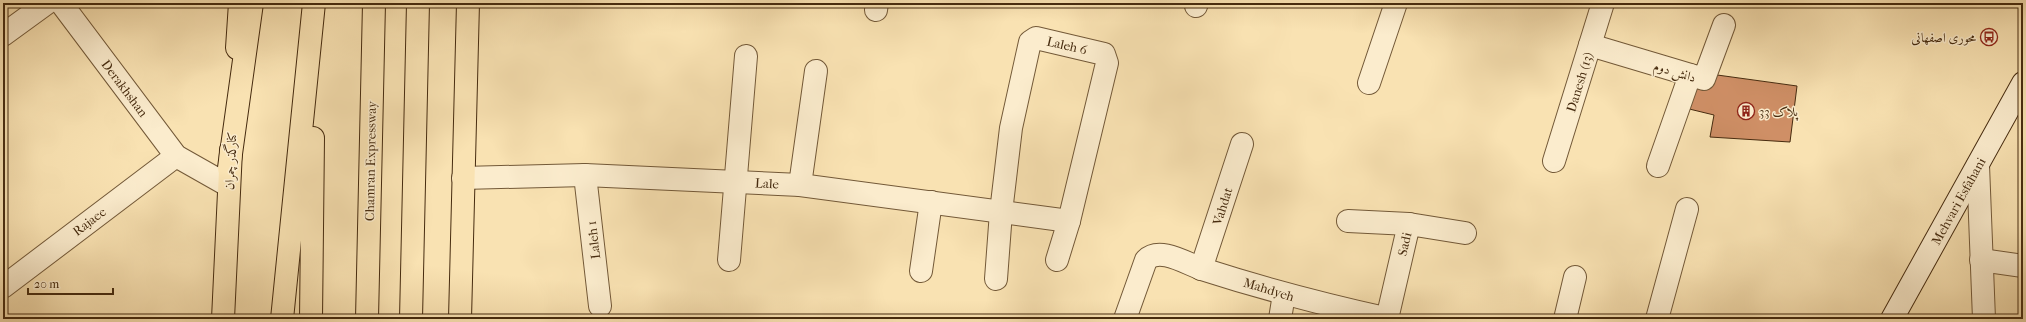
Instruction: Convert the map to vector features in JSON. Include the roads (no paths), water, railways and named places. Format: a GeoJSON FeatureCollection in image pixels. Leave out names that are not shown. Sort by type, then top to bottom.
{"type":"FeatureCollection","features":[{"type":"Feature","properties":{"kind":"main road","name":"کنارگذر چمران"},"geometry":{"type":"LineString","coordinates":[[223,319],[229,177],[240,3]]}},
{"type":"Feature","properties":{"kind":"main road"},"geometry":{"type":"LineString","coordinates":[[229,177],[252,3]]}},
{"type":"Feature","properties":{"kind":"main road"},"geometry":{"type":"LineString","coordinates":[[282,319],[315,3]]}},
{"type":"Feature","properties":{"kind":"main road"},"geometry":{"type":"LineString","coordinates":[[311,319],[315,3]]}},
{"type":"Feature","properties":{"kind":"main road","name":"Chamran Expressway"},"geometry":{"type":"LineString","coordinates":[[367,319],[374,3]]}},
{"type":"Feature","properties":{"kind":"main road"},"geometry":{"type":"LineString","coordinates":[[411,319],[418,3]]}},
{"type":"Feature","properties":{"kind":"main road"},"geometry":{"type":"LineString","coordinates":[[414,190],[427,3]]}},
{"type":"Feature","properties":{"kind":"main road"},"geometry":{"type":"LineString","coordinates":[[460,319],[468,3]]}},
{"type":"Feature","properties":{"kind":"street"},"geometry":{"type":"LineString","coordinates":[[3,36],[47,3]]}},
{"type":"Feature","properties":{"kind":"street","name":"Derakhshan"},"geometry":{"type":"LineString","coordinates":[[61,3],[176,156],[194,167],[229,177]]}},
{"type":"Feature","properties":{"kind":"street"},"geometry":{"type":"LineString","coordinates":[[1369,83],[1396,3]]}},
{"type":"Feature","properties":{"kind":"street","name":"Danesh (13)"},"geometry":{"type":"LineString","coordinates":[[1554,161],[1603,3]]}},
{"type":"Feature","properties":{"kind":"street","name":"دانش دوم"},"geometry":{"type":"LineString","coordinates":[[1590,45],[1702,80],[1706,78],[1724,25]]}},
{"type":"Feature","properties":{"kind":"street","name":"Laleh 6"},"geometry":{"type":"LineString","coordinates":[[1001,212],[1011,128],[1030,42],[1036,38],[1104,54],[1107,63],[1069,221]]}},
{"type":"Feature","properties":{"kind":"street"},"geometry":{"type":"LineString","coordinates":[[728,260],[746,56]]}},
{"type":"Feature","properties":{"kind":"street"},"geometry":{"type":"LineString","coordinates":[[800,185],[816,71]]}},
{"type":"Feature","properties":{"kind":"street"},"geometry":{"type":"LineString","coordinates":[[1658,166],[1690,75]]}},
{"type":"Feature","properties":{"kind":"street","name":"Mehvari Esfahani"},"geometry":{"type":"LineString","coordinates":[[1892,319],[2023,83]]}},
{"type":"Feature","properties":{"kind":"street","name":"Vahdat"},"geometry":{"type":"LineString","coordinates":[[1201,269],[1242,144]]}},
{"type":"Feature","properties":{"kind":"street","name":"Rajaee"},"geometry":{"type":"LineString","coordinates":[[3,287],[176,156]]}},
{"type":"Feature","properties":{"kind":"street"},"geometry":{"type":"LineString","coordinates":[[1978,165],[1984,319]]}},
{"type":"Feature","properties":{"kind":"street","name":"Lale"},"geometry":{"type":"LineString","coordinates":[[463,178],[585,175],[800,185],[1069,221]]}},
{"type":"Feature","properties":{"kind":"street","name":"Laleh 1"},"geometry":{"type":"LineString","coordinates":[[585,175],[600,306]]}},
{"type":"Feature","properties":{"kind":"street"},"geometry":{"type":"LineString","coordinates":[[921,271],[931,202]]}},
{"type":"Feature","properties":{"kind":"street"},"geometry":{"type":"LineString","coordinates":[[1657,319],[1687,210]]}},
{"type":"Feature","properties":{"kind":"street"},"geometry":{"type":"LineString","coordinates":[[996,279],[1001,212]]}},
{"type":"Feature","properties":{"kind":"street"},"geometry":{"type":"LineString","coordinates":[[1057,260],[1069,221]]}},
{"type":"Feature","properties":{"kind":"street"},"geometry":{"type":"LineString","coordinates":[[1348,222],[1409,224]]}},
{"type":"Feature","properties":{"kind":"street","name":"Sadi"},"geometry":{"type":"LineString","coordinates":[[1388,319],[1409,224],[1465,233]]}},
{"type":"Feature","properties":{"kind":"street","name":"Mahdyeh"},"geometry":{"type":"LineString","coordinates":[[1125,319],[1146,260],[1151,254],[1159,254],[1201,269],[1284,294],[1388,319]]}},
{"type":"Feature","properties":{"kind":"street"},"geometry":{"type":"LineString","coordinates":[[1981,260],[2023,266]]}},
{"type":"Feature","properties":{"kind":"street"},"geometry":{"type":"LineString","coordinates":[[1565,319],[1576,277]]}},
{"type":"Feature","properties":{"kind":"street"},"geometry":{"type":"LineString","coordinates":[[1280,319],[1284,294]]}},
{"type":"Feature","properties":{"kind":"place","name":"محوری اصفهانی"},"geometry":{"type":"Point","coordinates":[1989,37]}},
{"type":"Feature","properties":{"kind":"place","name":"پلاک 33"},"geometry":{"type":"Point","coordinates":[1746,111]}}]}
